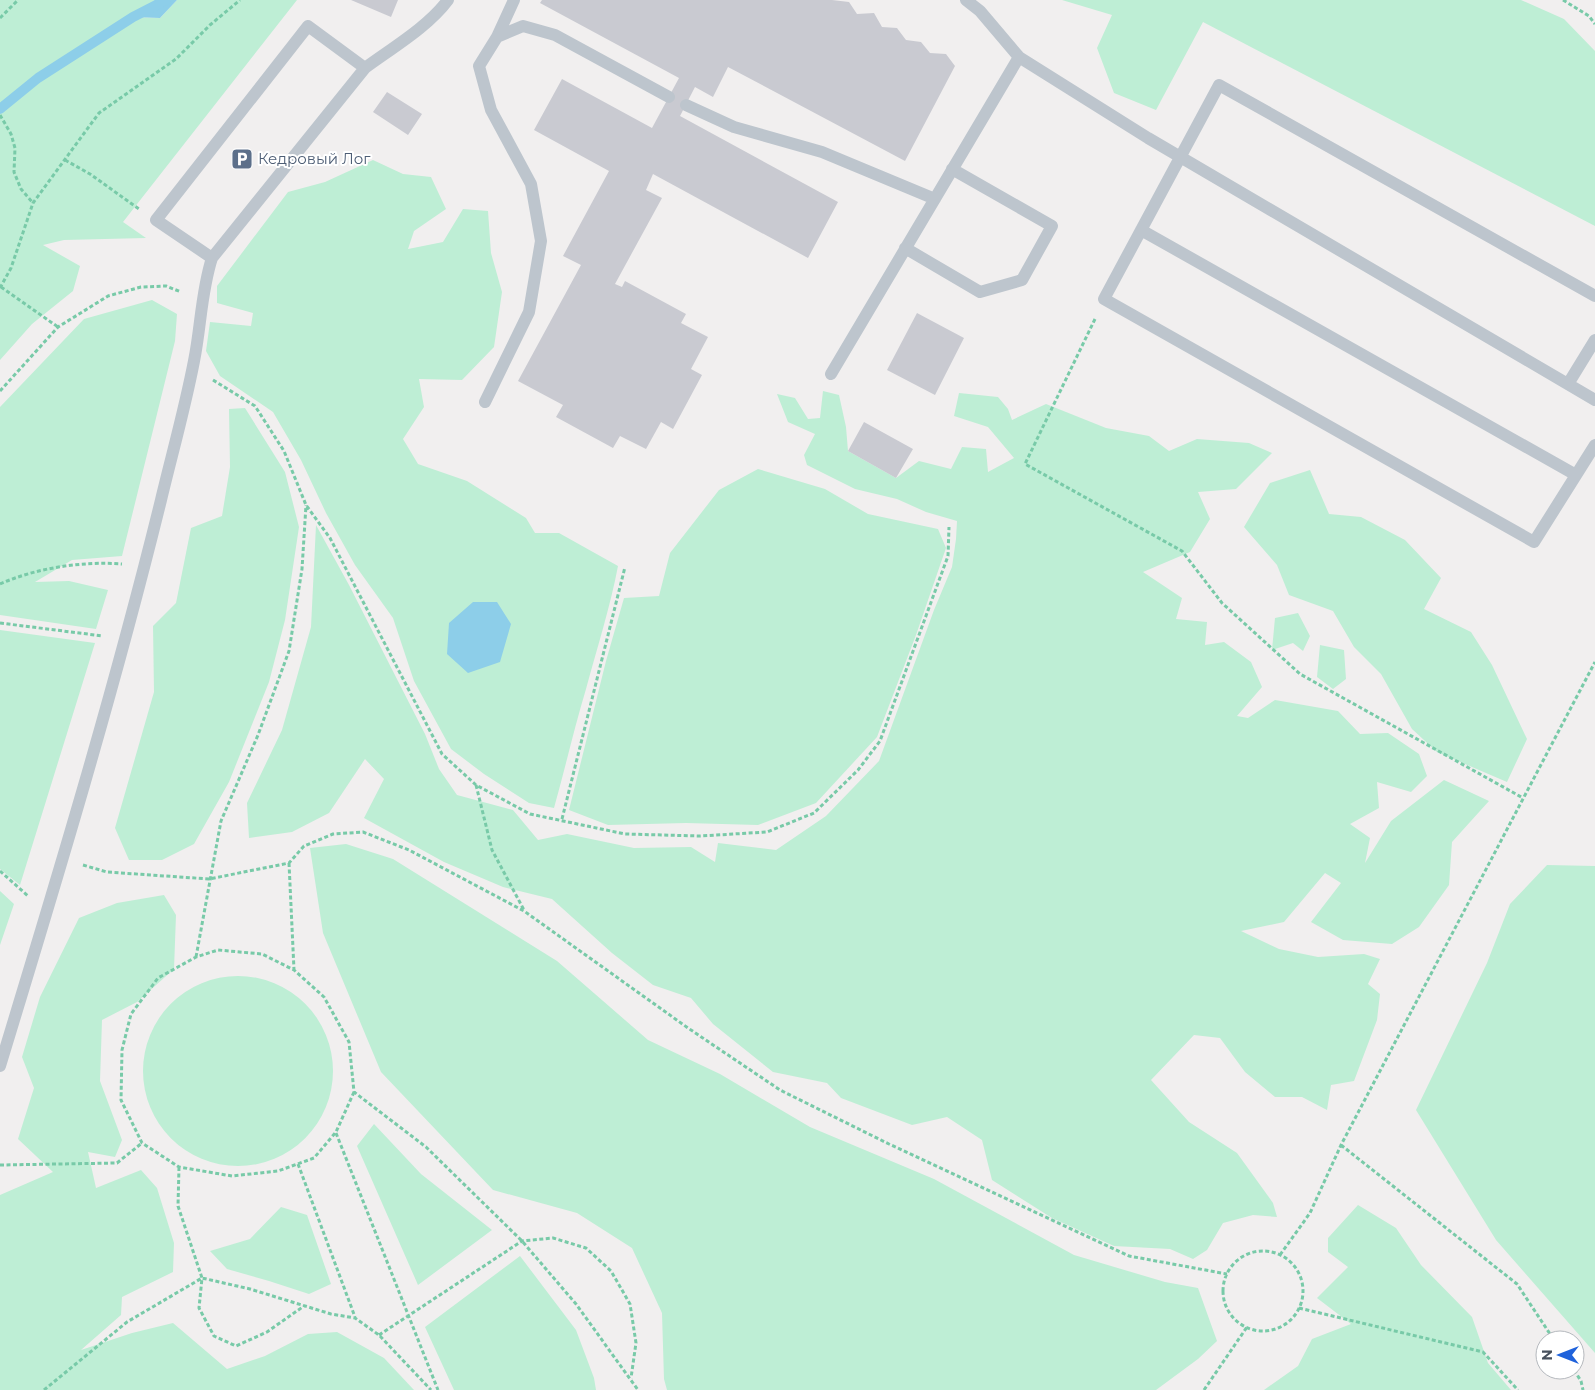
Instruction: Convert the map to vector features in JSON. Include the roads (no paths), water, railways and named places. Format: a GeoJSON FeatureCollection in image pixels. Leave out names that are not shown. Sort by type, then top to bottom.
{"type":"FeatureCollection","features":[{"type":"Feature","properties":{"kind":"lane"},"geometry":{"type":"LineString","coordinates":[[0,1066],[62,860],[161,502],[194,361],[205,279],[212,258],[365,68],[440,10],[448,0]]}},
{"type":"Feature","properties":{"kind":"lane"},"geometry":{"type":"LineString","coordinates":[[485,402],[529,312],[541,241],[531,184],[492,110],[480,66],[497,37],[514,0]]}},
{"type":"Feature","properties":{"kind":"lane"},"geometry":{"type":"LineString","coordinates":[[966,0],[980,11],[1019,57],[1181,157],[1595,400]]}},
{"type":"Feature","properties":{"kind":"lane"},"geometry":{"type":"LineString","coordinates":[[212,258],[156,220],[308,26],[365,68]]}},
{"type":"Feature","properties":{"kind":"lane"},"geometry":{"type":"LineString","coordinates":[[497,37],[523,26],[555,35],[669,97]]}},
{"type":"Feature","properties":{"kind":"lane"},"geometry":{"type":"LineString","coordinates":[[831,374],[1019,57]]}},
{"type":"Feature","properties":{"kind":"lane"},"geometry":{"type":"LineString","coordinates":[[1595,296],[1219,85],[1104,299],[1534,542],[1595,445]]}},
{"type":"Feature","properties":{"kind":"lane"},"geometry":{"type":"LineString","coordinates":[[686,105],[734,127],[822,152],[935,199]]}},
{"type":"Feature","properties":{"kind":"lane"},"geometry":{"type":"LineString","coordinates":[[905,248],[980,292],[1022,280],[1052,226],[952,168]]}},
{"type":"Feature","properties":{"kind":"lane"},"geometry":{"type":"LineString","coordinates":[[1142,230],[1576,475]]}},
{"type":"Feature","properties":{"kind":"lane"},"geometry":{"type":"LineString","coordinates":[[1568,384],[1595,340]]}},
{"type":"Feature","properties":{"kind":"water"},"geometry":{"type":"Polygon","coordinates":[[[155,0],[177,0],[160,18],[133,17],[155,0]]]}},
{"type":"Feature","properties":{"kind":"water"},"geometry":{"type":"Polygon","coordinates":[[[473,602],[497,602],[511,624],[500,662],[468,673],[447,654],[449,623],[473,602]]]}},
{"type":"Feature","properties":{"kind":"waterway"},"geometry":{"type":"LineString","coordinates":[[0,109],[38,78],[133,17],[166,0]]}},
{"type":"Feature","properties":{"kind":"place","name":"Кедровый Лог"},"geometry":{"type":"Point","coordinates":[242,159]}}]}
